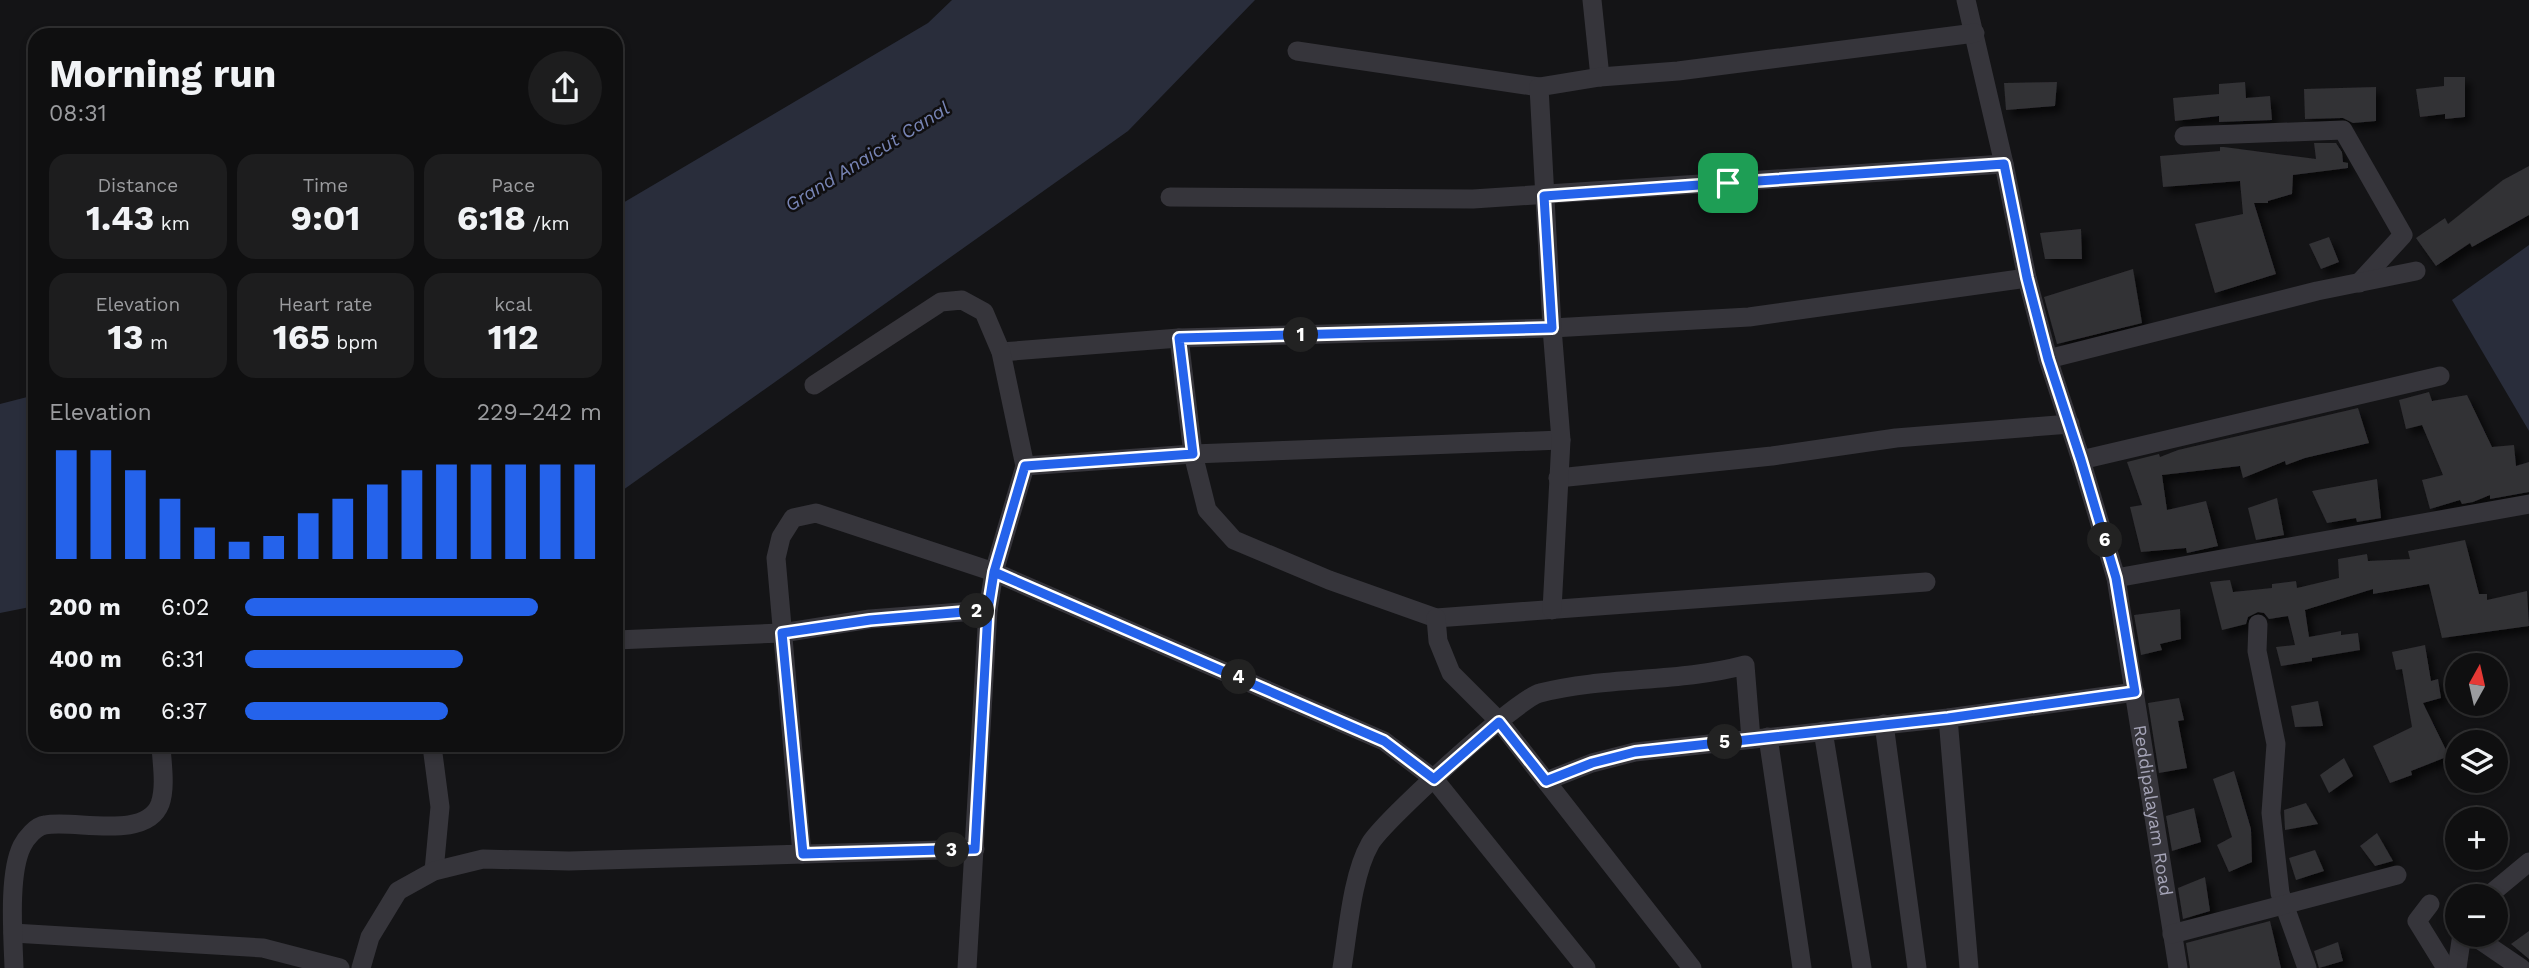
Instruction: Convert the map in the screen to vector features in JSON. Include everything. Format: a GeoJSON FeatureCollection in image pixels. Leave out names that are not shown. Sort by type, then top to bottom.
{"type":"FeatureCollection","features":[{"type":"Feature","properties":{"kind":"street"},"geometry":{"type":"LineString","coordinates":[[1592,0],[1600,77]]}},
{"type":"Feature","properties":{"kind":"street","name":"Reddipalayam Road"},"geometry":{"type":"LineString","coordinates":[[1966,0],[2027,278],[2048,359],[2116,578],[2178,968]]}},
{"type":"Feature","properties":{"kind":"street"},"geometry":{"type":"LineString","coordinates":[[1297,51],[1539,87],[1600,77],[1678,71],[1975,33]]}},
{"type":"Feature","properties":{"kind":"street"},"geometry":{"type":"LineString","coordinates":[[1539,87],[1561,440],[1552,610]]}},
{"type":"Feature","properties":{"kind":"street"},"geometry":{"type":"LineString","coordinates":[[2184,136],[2343,130],[2403,235],[2358,283]]}},
{"type":"Feature","properties":{"kind":"street"},"geometry":{"type":"LineString","coordinates":[[1170,197],[1473,199],[2004,164]]}},
{"type":"Feature","properties":{"kind":"street"},"geometry":{"type":"LineString","coordinates":[[2048,359],[2416,271]]}},
{"type":"Feature","properties":{"kind":"street"},"geometry":{"type":"LineString","coordinates":[[1001,352],[1179,338],[1552,328],[1749,317],[2027,278]]}},
{"type":"Feature","properties":{"kind":"street"},"geometry":{"type":"LineString","coordinates":[[814,385],[941,302],[962,300],[984,312],[1001,352],[1025,466],[994,572],[988,610],[967,968]]}},
{"type":"Feature","properties":{"kind":"street"},"geometry":{"type":"LineString","coordinates":[[1179,338],[1193,454],[1207,510],[1234,540],[1329,580],[1436,618],[1926,582]]}},
{"type":"Feature","properties":{"kind":"street"},"geometry":{"type":"LineString","coordinates":[[2081,460],[2440,376]]}},
{"type":"Feature","properties":{"kind":"street"},"geometry":{"type":"LineString","coordinates":[[1558,478],[1772,456],[1896,438],[2070,424]]}},
{"type":"Feature","properties":{"kind":"street"},"geometry":{"type":"LineString","coordinates":[[1025,466],[1193,454],[1561,440]]}},
{"type":"Feature","properties":{"kind":"street"},"geometry":{"type":"LineString","coordinates":[[2116,578],[2529,504]]}},
{"type":"Feature","properties":{"kind":"street"},"geometry":{"type":"LineString","coordinates":[[803,854],[776,558],[781,537],[793,517],[816,513],[994,572],[1384,741],[1434,779],[1586,968]]}},
{"type":"Feature","properties":{"kind":"street"},"geometry":{"type":"LineString","coordinates":[[623,640],[782,633],[870,620],[988,610]]}},
{"type":"Feature","properties":{"kind":"street"},"geometry":{"type":"LineString","coordinates":[[1436,618],[1438,641],[1451,673],[1499,722],[1692,968]]}},
{"type":"Feature","properties":{"kind":"street"},"geometry":{"type":"LineString","coordinates":[[2259,624],[2257,651],[2276,744],[2271,813],[2283,905],[2307,968]]}},
{"type":"Feature","properties":{"kind":"street"},"geometry":{"type":"LineString","coordinates":[[1342,968],[1355,887],[1370,843],[1434,779],[1499,722],[1536,694],[1574,686],[1721,671],[1745,664],[1802,968]]}},
{"type":"Feature","properties":{"kind":"street"},"geometry":{"type":"LineString","coordinates":[[1546,781],[1592,763],[1635,752],[1948,718],[2135,692]]}},
{"type":"Feature","properties":{"kind":"street"},"geometry":{"type":"LineString","coordinates":[[1948,718],[1969,968]]}},
{"type":"Feature","properties":{"kind":"street"},"geometry":{"type":"LineString","coordinates":[[1884,724],[1917,968]]}},
{"type":"Feature","properties":{"kind":"street"},"geometry":{"type":"LineString","coordinates":[[1823,731],[1862,968]]}},
{"type":"Feature","properties":{"kind":"street"},"geometry":{"type":"LineString","coordinates":[[14,968],[7,873],[22,846],[33,832],[43,825],[116,826],[142,822],[159,807],[163,789],[161,752]]}},
{"type":"Feature","properties":{"kind":"street"},"geometry":{"type":"LineString","coordinates":[[433,752],[440,807],[434,871]]}},
{"type":"Feature","properties":{"kind":"street"},"geometry":{"type":"LineString","coordinates":[[361,968],[370,937],[398,891],[434,871],[483,859],[569,861],[975,849]]}},
{"type":"Feature","properties":{"kind":"street"},"geometry":{"type":"LineString","coordinates":[[2502,884],[2529,862]]}},
{"type":"Feature","properties":{"kind":"street"},"geometry":{"type":"LineString","coordinates":[[2172,934],[2397,875]]}},
{"type":"Feature","properties":{"kind":"street"},"geometry":{"type":"LineString","coordinates":[[2430,904],[2417,921],[2446,968]]}},
{"type":"Feature","properties":{"kind":"street"},"geometry":{"type":"LineString","coordinates":[[13,933],[263,948],[340,968]]}},
{"type":"Feature","properties":{"kind":"street"},"geometry":{"type":"LineString","coordinates":[[2457,968],[2460,947]]}},
{"type":"Feature","properties":{"kind":"street"},"geometry":{"type":"LineString","coordinates":[[2490,947],[2521,968]]}},
{"type":"Feature","properties":{"kind":"water","name":"Grand Anaicut Canal"},"geometry":{"type":"Polygon","coordinates":[[[952,0],[1255,0],[1128,131],[623,490],[623,203],[928,23],[952,0]]]}},
{"type":"Feature","properties":{"kind":"water"},"geometry":{"type":"Polygon","coordinates":[[[2529,245],[2529,431],[2452,300],[2529,245]]]}},
{"type":"Feature","properties":{"kind":"water"},"geometry":{"type":"Polygon","coordinates":[[[28,397],[28,607],[0,613],[0,404],[28,397]]]}},
{"type":"Feature","properties":{"kind":"building"},"geometry":{"type":"Polygon","coordinates":[[[2444,77],[2465,77],[2465,117],[2445,119],[2445,114],[2420,117],[2416,89],[2444,86],[2444,77]]]}},
{"type":"Feature","properties":{"kind":"building"},"geometry":{"type":"Polygon","coordinates":[[[2057,82],[2055,106],[2006,110],[2004,83],[2057,82]]]}},
{"type":"Feature","properties":{"kind":"building"},"geometry":{"type":"Polygon","coordinates":[[[2245,82],[2246,98],[2270,96],[2272,120],[2219,122],[2219,116],[2175,121],[2173,98],[2219,94],[2219,84],[2245,82]]]}},
{"type":"Feature","properties":{"kind":"building"},"geometry":{"type":"Polygon","coordinates":[[[2376,87],[2376,121],[2353,123],[2343,118],[2305,119],[2304,89],[2376,87]]]}},
{"type":"Feature","properties":{"kind":"building"},"geometry":{"type":"Polygon","coordinates":[[[2314,143],[2336,143],[2342,152],[2343,162],[2348,163],[2348,168],[2293,175],[2292,194],[2268,203],[2254,203],[2276,274],[2215,293],[2195,224],[2243,214],[2240,181],[2163,187],[2160,156],[2220,151],[2220,147],[2224,147],[2316,159],[2314,143]]]}},
{"type":"Feature","properties":{"kind":"building"},"geometry":{"type":"Polygon","coordinates":[[[2529,166],[2529,215],[2472,247],[2470,243],[2436,266],[2416,238],[2445,218],[2448,224],[2503,180],[2529,166]]]}},
{"type":"Feature","properties":{"kind":"building"},"geometry":{"type":"Polygon","coordinates":[[[2081,229],[2082,259],[2045,259],[2040,233],[2081,229]]]}},
{"type":"Feature","properties":{"kind":"building"},"geometry":{"type":"Polygon","coordinates":[[[2329,237],[2339,262],[2321,269],[2309,244],[2329,237]]]}},
{"type":"Feature","properties":{"kind":"building"},"geometry":{"type":"Polygon","coordinates":[[[2133,269],[2142,323],[2057,344],[2044,297],[2133,269]]]}},
{"type":"Feature","properties":{"kind":"building"},"geometry":{"type":"Polygon","coordinates":[[[2429,392],[2432,401],[2467,395],[2492,447],[2514,445],[2516,466],[2529,462],[2529,492],[2490,499],[2490,495],[2462,504],[2460,500],[2430,509],[2422,480],[2443,475],[2422,425],[2406,429],[2399,400],[2429,392]]]}},
{"type":"Feature","properties":{"kind":"building"},"geometry":{"type":"Polygon","coordinates":[[[2358,408],[2369,443],[2286,465],[2285,461],[2243,478],[2240,466],[2162,475],[2167,510],[2206,501],[2218,546],[2187,553],[2186,548],[2141,552],[2130,507],[2142,505],[2127,462],[2159,454],[2160,457],[2178,450],[2358,408]]]}},
{"type":"Feature","properties":{"kind":"building"},"geometry":{"type":"Polygon","coordinates":[[[2377,479],[2381,518],[2357,522],[2356,518],[2327,523],[2312,491],[2377,479]]]}},
{"type":"Feature","properties":{"kind":"building"},"geometry":{"type":"Polygon","coordinates":[[[2277,498],[2284,535],[2256,540],[2248,508],[2277,498]]]}},
{"type":"Feature","properties":{"kind":"building"},"geometry":{"type":"Polygon","coordinates":[[[2465,540],[2479,594],[2487,594],[2487,600],[2527,591],[2529,626],[2442,638],[2429,584],[2373,594],[2373,589],[2305,610],[2309,637],[2341,631],[2341,635],[2358,633],[2360,650],[2312,658],[2312,661],[2281,666],[2276,647],[2295,645],[2288,616],[2269,619],[2264,613],[2258,612],[2248,617],[2246,624],[2222,630],[2210,582],[2230,580],[2233,592],[2272,588],[2272,584],[2296,581],[2297,588],[2339,578],[2338,559],[2367,554],[2368,561],[2410,559],[2408,551],[2465,540]]]}},
{"type":"Feature","properties":{"kind":"building"},"geometry":{"type":"Polygon","coordinates":[[[2180,609],[2181,639],[2160,644],[2162,650],[2141,655],[2134,615],[2180,609]]]}},
{"type":"Feature","properties":{"kind":"building"},"geometry":{"type":"Polygon","coordinates":[[[2425,645],[2431,681],[2438,679],[2441,698],[2423,703],[2445,748],[2445,758],[2390,783],[2373,746],[2412,727],[2402,669],[2396,670],[2392,652],[2425,645]]]}},
{"type":"Feature","properties":{"kind":"building"},"geometry":{"type":"Polygon","coordinates":[[[2179,698],[2184,720],[2178,721],[2187,768],[2159,773],[2148,703],[2179,698]]]}},
{"type":"Feature","properties":{"kind":"building"},"geometry":{"type":"Polygon","coordinates":[[[2318,701],[2323,726],[2295,727],[2291,706],[2318,701]]]}},
{"type":"Feature","properties":{"kind":"building"},"geometry":{"type":"Polygon","coordinates":[[[2344,758],[2353,776],[2329,793],[2320,775],[2344,758]]]}},
{"type":"Feature","properties":{"kind":"building"},"geometry":{"type":"Polygon","coordinates":[[[2234,771],[2251,829],[2252,862],[2229,872],[2217,845],[2232,837],[2213,779],[2234,771]]]}},
{"type":"Feature","properties":{"kind":"building"},"geometry":{"type":"Polygon","coordinates":[[[2306,803],[2318,824],[2285,830],[2284,810],[2306,803]]]}},
{"type":"Feature","properties":{"kind":"building"},"geometry":{"type":"Polygon","coordinates":[[[2194,808],[2201,842],[2172,851],[2166,816],[2194,808]]]}},
{"type":"Feature","properties":{"kind":"building"},"geometry":{"type":"Polygon","coordinates":[[[2377,833],[2393,861],[2375,866],[2360,846],[2377,833]]]}},
{"type":"Feature","properties":{"kind":"building"},"geometry":{"type":"Polygon","coordinates":[[[2315,850],[2324,871],[2296,880],[2289,858],[2315,850]]]}},
{"type":"Feature","properties":{"kind":"building"},"geometry":{"type":"Polygon","coordinates":[[[2205,877],[2210,911],[2183,919],[2178,888],[2205,877]]]}},
{"type":"Feature","properties":{"kind":"building"},"geometry":{"type":"Polygon","coordinates":[[[2270,921],[2281,968],[2190,968],[2186,943],[2270,921]]]}},
{"type":"Feature","properties":{"kind":"building"},"geometry":{"type":"Polygon","coordinates":[[[2529,931],[2529,959],[2511,944],[2529,931]]]}},
{"type":"Feature","properties":{"kind":"building"},"geometry":{"type":"Polygon","coordinates":[[[2338,942],[2343,961],[2319,968],[2314,951],[2338,942]]]}},
{"type":"Feature","properties":{"kind":"route"},"geometry":{"type":"LineString","coordinates":[[1728,183],[1544,196],[1552,328],[1179,338],[1193,454],[1025,466],[994,572],[988,610],[870,620],[782,633],[803,854],[975,849],[988,610],[994,572],[1384,741],[1434,779],[1499,722],[1546,781],[1592,763],[1635,752],[1948,718],[2135,692],[2116,578],[2048,359],[2027,278],[2004,164],[1728,183]]}}]}
